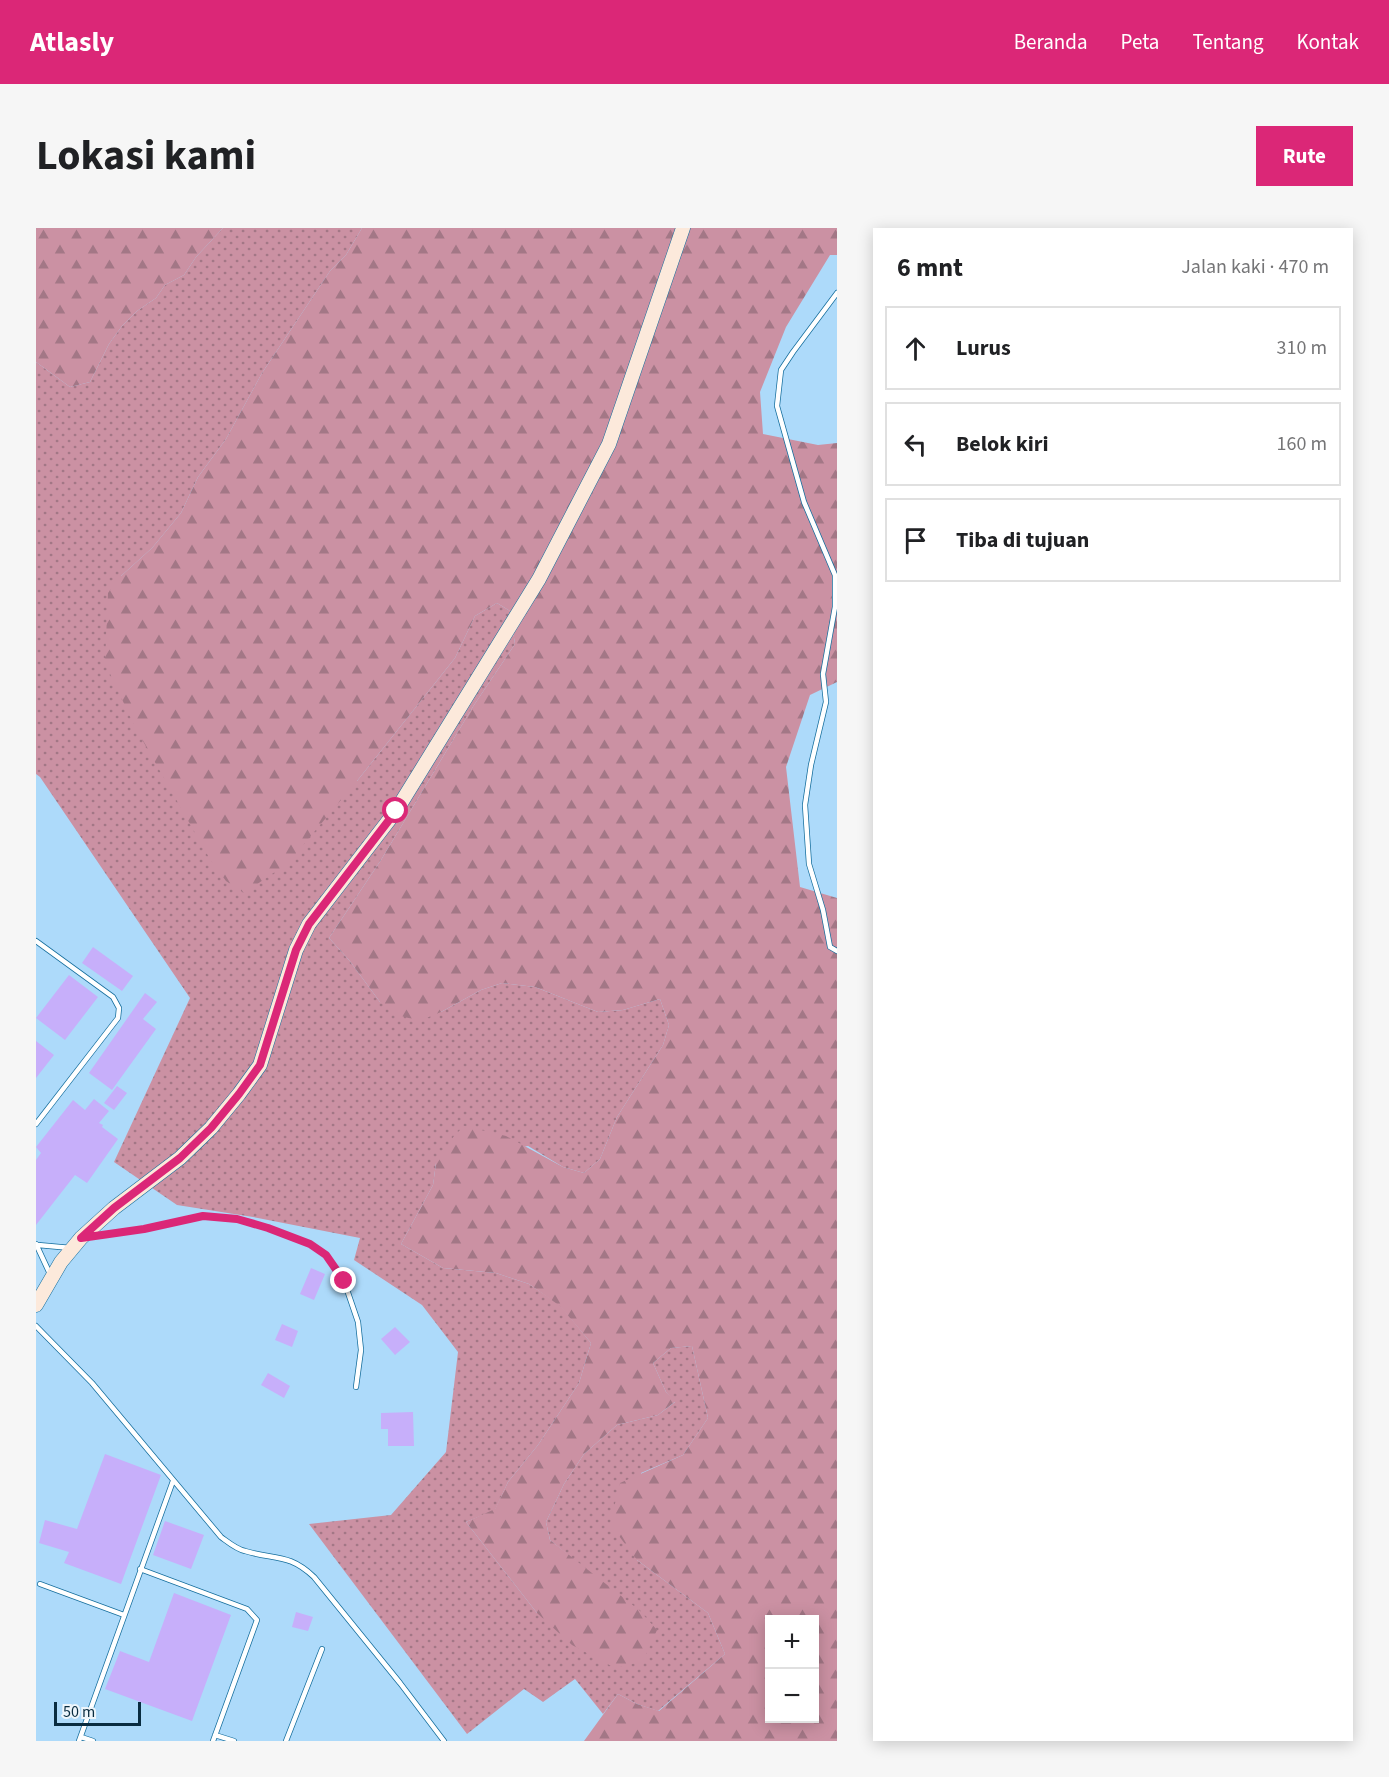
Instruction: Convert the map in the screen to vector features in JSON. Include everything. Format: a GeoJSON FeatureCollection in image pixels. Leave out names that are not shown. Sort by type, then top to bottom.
{"type":"FeatureCollection","features":[{"type":"Feature","properties":{"kind":"main road"},"geometry":{"type":"LineString","coordinates":[[36,1305],[61,1262],[77,1243],[114,1208],[180,1158],[211,1128],[260,1065],[296,950],[309,924],[402,801],[539,579],[609,444],[683,228]]}},
{"type":"Feature","properties":{"kind":"lane"},"geometry":{"type":"LineString","coordinates":[[837,293],[781,370],[777,406],[804,502],[835,575],[835,607],[823,674],[826,702],[811,765],[805,805],[809,864],[823,910],[830,947],[837,951]]}},
{"type":"Feature","properties":{"kind":"lane"},"geometry":{"type":"LineString","coordinates":[[36,941],[113,997],[119,1008],[118,1018],[36,1124]]}},
{"type":"Feature","properties":{"kind":"lane"},"geometry":{"type":"LineString","coordinates":[[52,1279],[37,1245],[77,1243],[203,1216],[237,1219],[268,1228],[310,1244],[326,1255],[344,1281],[358,1322],[361,1350],[356,1387]]}},
{"type":"Feature","properties":{"kind":"lane"},"geometry":{"type":"LineString","coordinates":[[36,1326],[92,1383],[221,1537],[244,1551],[286,1558],[309,1572],[400,1683],[444,1741]]}},
{"type":"Feature","properties":{"kind":"lane"},"geometry":{"type":"LineString","coordinates":[[93,1741],[80,1739],[173,1481]]}},
{"type":"Feature","properties":{"kind":"lane"},"geometry":{"type":"LineString","coordinates":[[141,1569],[248,1609],[256,1620],[214,1738],[234,1741]]}},
{"type":"Feature","properties":{"kind":"lane"},"geometry":{"type":"LineString","coordinates":[[40,1584],[124,1615]]}},
{"type":"Feature","properties":{"kind":"lane"},"geometry":{"type":"LineString","coordinates":[[286,1741],[322,1649]]}},
{"type":"Feature","properties":{"kind":"green space"},"geometry":{"type":"Polygon","coordinates":[[[36,228],[223,228],[196,257],[184,275],[165,285],[156,298],[137,311],[122,326],[109,344],[90,382],[70,387],[36,362],[36,228]]]}},
{"type":"Feature","properties":{"kind":"green space"},"geometry":{"type":"Polygon","coordinates":[[[223,228],[362,228],[346,255],[330,271],[262,373],[226,439],[198,477],[181,513],[152,548],[121,576],[357,781],[455,658],[475,616],[497,603],[510,611],[515,644],[474,705],[381,860],[329,938],[349,960],[380,1002],[441,1012],[481,990],[502,983],[535,987],[598,1012],[623,1010],[660,999],[669,1025],[663,1045],[617,1117],[600,1159],[584,1173],[563,1167],[528,1146],[436,1163],[433,1185],[401,1244],[443,1268],[496,1273],[529,1284],[560,1305],[591,1343],[579,1383],[538,1445],[508,1482],[495,1510],[466,1522],[537,1613],[590,1573],[550,1540],[546,1522],[564,1484],[584,1454],[617,1425],[658,1415],[675,1402],[666,1392],[653,1363],[671,1348],[692,1346],[708,1418],[683,1455],[641,1473],[637,1560],[708,1613],[725,1654],[658,1711],[618,1694],[603,1714],[575,1679],[543,1702],[524,1689],[467,1734],[309,1524],[391,1515],[446,1452],[458,1352],[422,1305],[354,1260],[360,1238],[177,1205],[114,1162],[190,998],[36,774],[36,362],[70,387],[90,382],[109,344],[122,326],[137,311],[156,298],[165,285],[184,275],[196,257],[223,228]]]}},
{"type":"Feature","properties":{"kind":"green space"},"geometry":{"type":"Polygon","coordinates":[[[362,228],[837,228],[837,255],[830,255],[786,327],[760,392],[763,434],[818,445],[837,443],[837,682],[810,695],[786,767],[800,887],[837,898],[837,1741],[584,1741],[618,1694],[637,1704],[659,1711],[725,1654],[708,1613],[637,1560],[610,1524],[620,1483],[683,1455],[708,1418],[692,1346],[671,1348],[653,1363],[666,1392],[676,1401],[658,1415],[617,1425],[584,1454],[564,1484],[546,1522],[550,1540],[639,1610],[657,1630],[643,1661],[615,1668],[572,1645],[537,1613],[466,1522],[495,1509],[508,1482],[538,1445],[579,1383],[591,1343],[560,1306],[529,1284],[496,1273],[443,1268],[401,1244],[433,1185],[436,1163],[454,1136],[464,1126],[506,1136],[563,1167],[584,1173],[600,1159],[617,1117],[663,1045],[669,1025],[660,999],[623,1010],[598,1012],[535,987],[502,983],[481,990],[419,1021],[398,1015],[380,1002],[349,960],[329,938],[381,860],[474,705],[515,644],[510,611],[497,603],[475,616],[455,658],[357,781],[288,863],[244,893],[226,881],[211,861],[135,727],[105,663],[108,593],[121,576],[152,548],[181,513],[198,477],[226,439],[262,373],[330,271],[346,255],[362,228]]]}},
{"type":"Feature","properties":{"kind":"building"},"geometry":{"type":"Polygon","coordinates":[[[93,947],[133,976],[122,991],[82,963],[93,947]]]}},
{"type":"Feature","properties":{"kind":"building"},"geometry":{"type":"Polygon","coordinates":[[[69,975],[98,997],[65,1040],[36,1018],[69,975]]]}},
{"type":"Feature","properties":{"kind":"building"},"geometry":{"type":"Polygon","coordinates":[[[145,993],[157,1002],[143,1019],[156,1029],[112,1090],[89,1073],[145,993]]]}},
{"type":"Feature","properties":{"kind":"building"},"geometry":{"type":"Polygon","coordinates":[[[36,1041],[54,1055],[36,1078],[36,1041]]]}},
{"type":"Feature","properties":{"kind":"building"},"geometry":{"type":"Polygon","coordinates":[[[117,1086],[127,1093],[114,1110],[104,1103],[117,1086]]]}},
{"type":"Feature","properties":{"kind":"building"},"geometry":{"type":"Polygon","coordinates":[[[94,1099],[109,1111],[99,1123],[118,1139],[87,1183],[75,1175],[36,1225],[36,1160],[41,1153],[36,1147],[73,1100],[85,1110],[94,1099]]]}},
{"type":"Feature","properties":{"kind":"building"},"geometry":{"type":"Polygon","coordinates":[[[311,1268],[325,1274],[314,1300],[300,1294],[311,1268]]]}},
{"type":"Feature","properties":{"kind":"building"},"geometry":{"type":"Polygon","coordinates":[[[282,1324],[298,1331],[292,1347],[275,1340],[282,1324]]]}},
{"type":"Feature","properties":{"kind":"building"},"geometry":{"type":"Polygon","coordinates":[[[395,1327],[410,1342],[395,1355],[381,1339],[395,1327]]]}},
{"type":"Feature","properties":{"kind":"building"},"geometry":{"type":"Polygon","coordinates":[[[268,1373],[290,1386],[284,1398],[261,1385],[268,1373]]]}},
{"type":"Feature","properties":{"kind":"building"},"geometry":{"type":"Polygon","coordinates":[[[413,1412],[414,1446],[388,1446],[388,1429],[381,1429],[381,1413],[413,1412]]]}},
{"type":"Feature","properties":{"kind":"building"},"geometry":{"type":"Polygon","coordinates":[[[105,1454],[161,1475],[121,1584],[64,1563],[69,1552],[39,1543],[45,1520],[77,1529],[105,1454]]]}},
{"type":"Feature","properties":{"kind":"building"},"geometry":{"type":"Polygon","coordinates":[[[165,1521],[204,1535],[191,1569],[153,1555],[165,1521]]]}},
{"type":"Feature","properties":{"kind":"building"},"geometry":{"type":"Polygon","coordinates":[[[174,1593],[231,1615],[192,1721],[105,1689],[120,1651],[149,1662],[174,1593]]]}},
{"type":"Feature","properties":{"kind":"building"},"geometry":{"type":"Polygon","coordinates":[[[296,1612],[313,1617],[308,1631],[292,1627],[296,1612]]]}},
{"type":"Feature","properties":{"kind":"route"},"geometry":{"type":"LineString","coordinates":[[344,1281],[326,1255],[310,1244],[237,1219],[203,1216],[144,1229],[81,1238],[114,1208],[180,1158],[211,1128],[239,1094],[260,1065],[296,950],[309,924],[396,811]]}}]}
